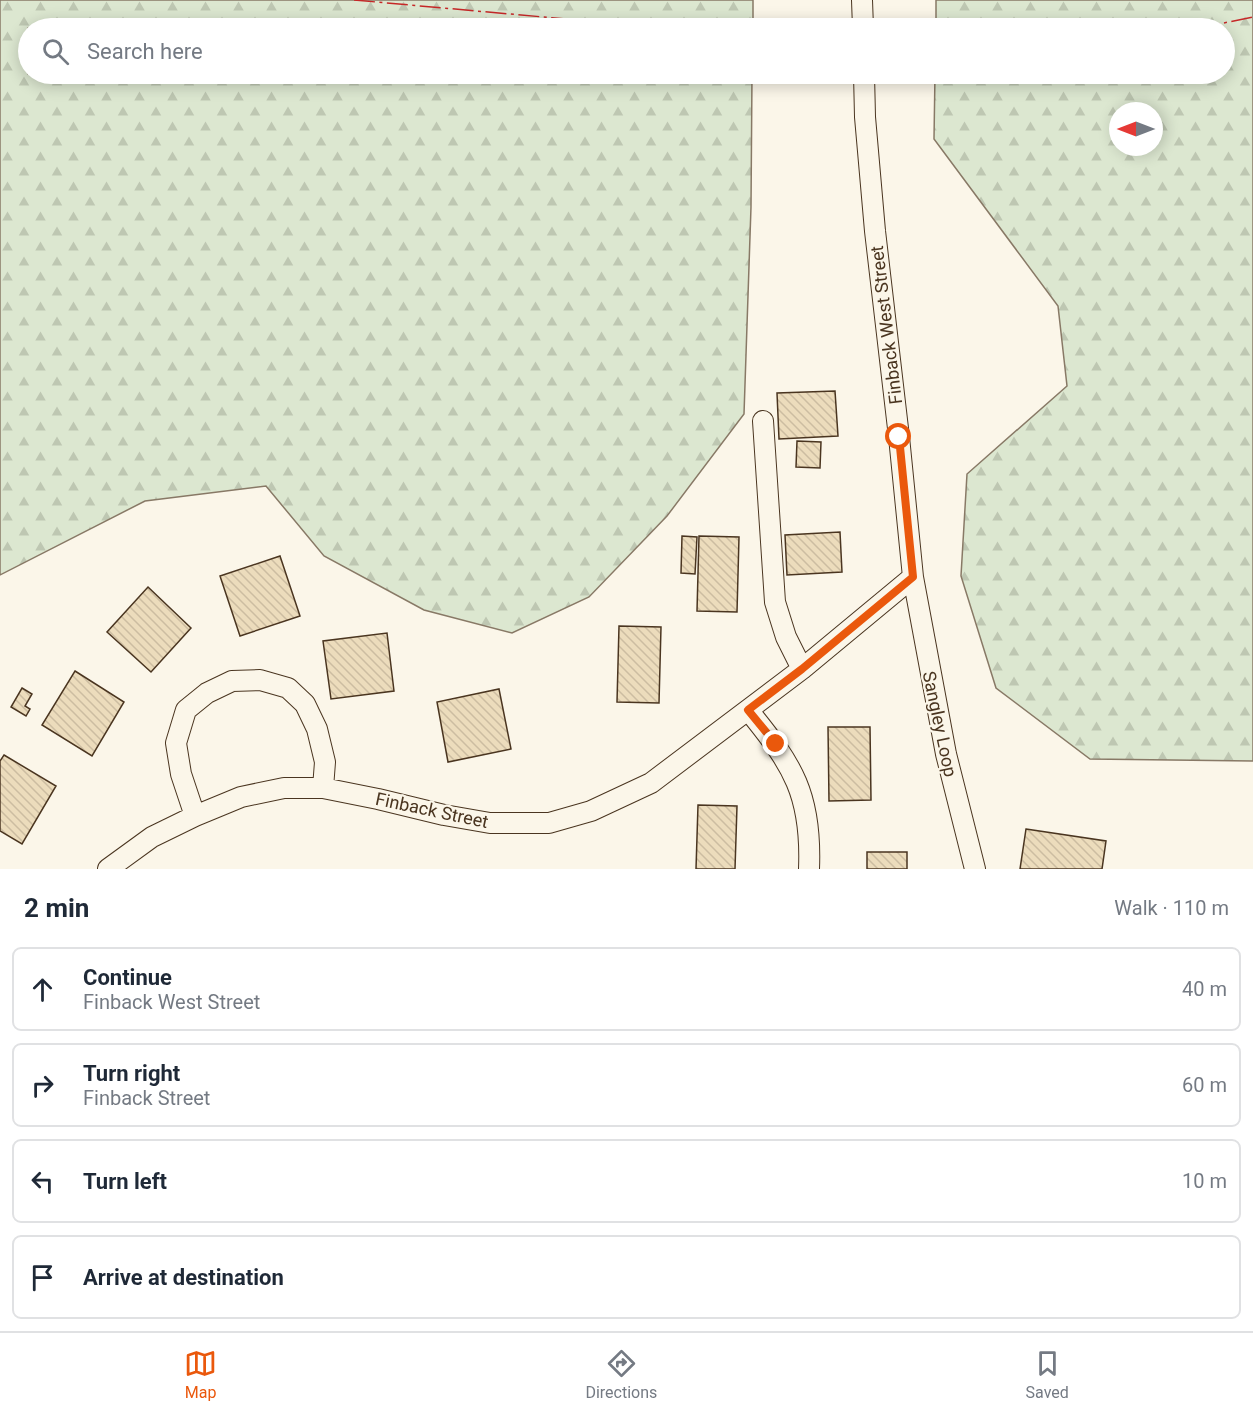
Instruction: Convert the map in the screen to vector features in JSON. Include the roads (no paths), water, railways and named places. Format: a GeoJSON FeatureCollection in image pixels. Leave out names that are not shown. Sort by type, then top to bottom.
{"type":"FeatureCollection","features":[{"type":"Feature","properties":{"kind":"street"},"geometry":{"type":"LineString","coordinates":[[862,0],[863,18]]}},
{"type":"Feature","properties":{"kind":"street","name":"Finback West Street"},"geometry":{"type":"LineString","coordinates":[[864,84],[875,231],[913,577]]}},
{"type":"Feature","properties":{"kind":"street"},"geometry":{"type":"LineString","coordinates":[[763,421],[775,602],[786,637],[802,669]]}},
{"type":"Feature","properties":{"kind":"street","name":"Finback Street"},"geometry":{"type":"LineString","coordinates":[[108,869],[152,837],[195,816],[241,797],[284,789],[323,788],[490,823],[549,823],[591,811],[651,783],[802,669],[913,577]]}},
{"type":"Feature","properties":{"kind":"street","name":"Sangley Loop"},"geometry":{"type":"LineString","coordinates":[[913,577],[944,743],[962,824],[975,869]]}},
{"type":"Feature","properties":{"kind":"street"},"geometry":{"type":"LineString","coordinates":[[195,816],[181,774],[176,743],[186,710],[207,693],[232,681],[260,680],[288,688],[305,704],[317,729],[325,762],[323,788]]}},
{"type":"Feature","properties":{"kind":"street"},"geometry":{"type":"LineString","coordinates":[[748,710],[776,744],[792,771],[805,806],[810,846],[809,869]]}}]}
